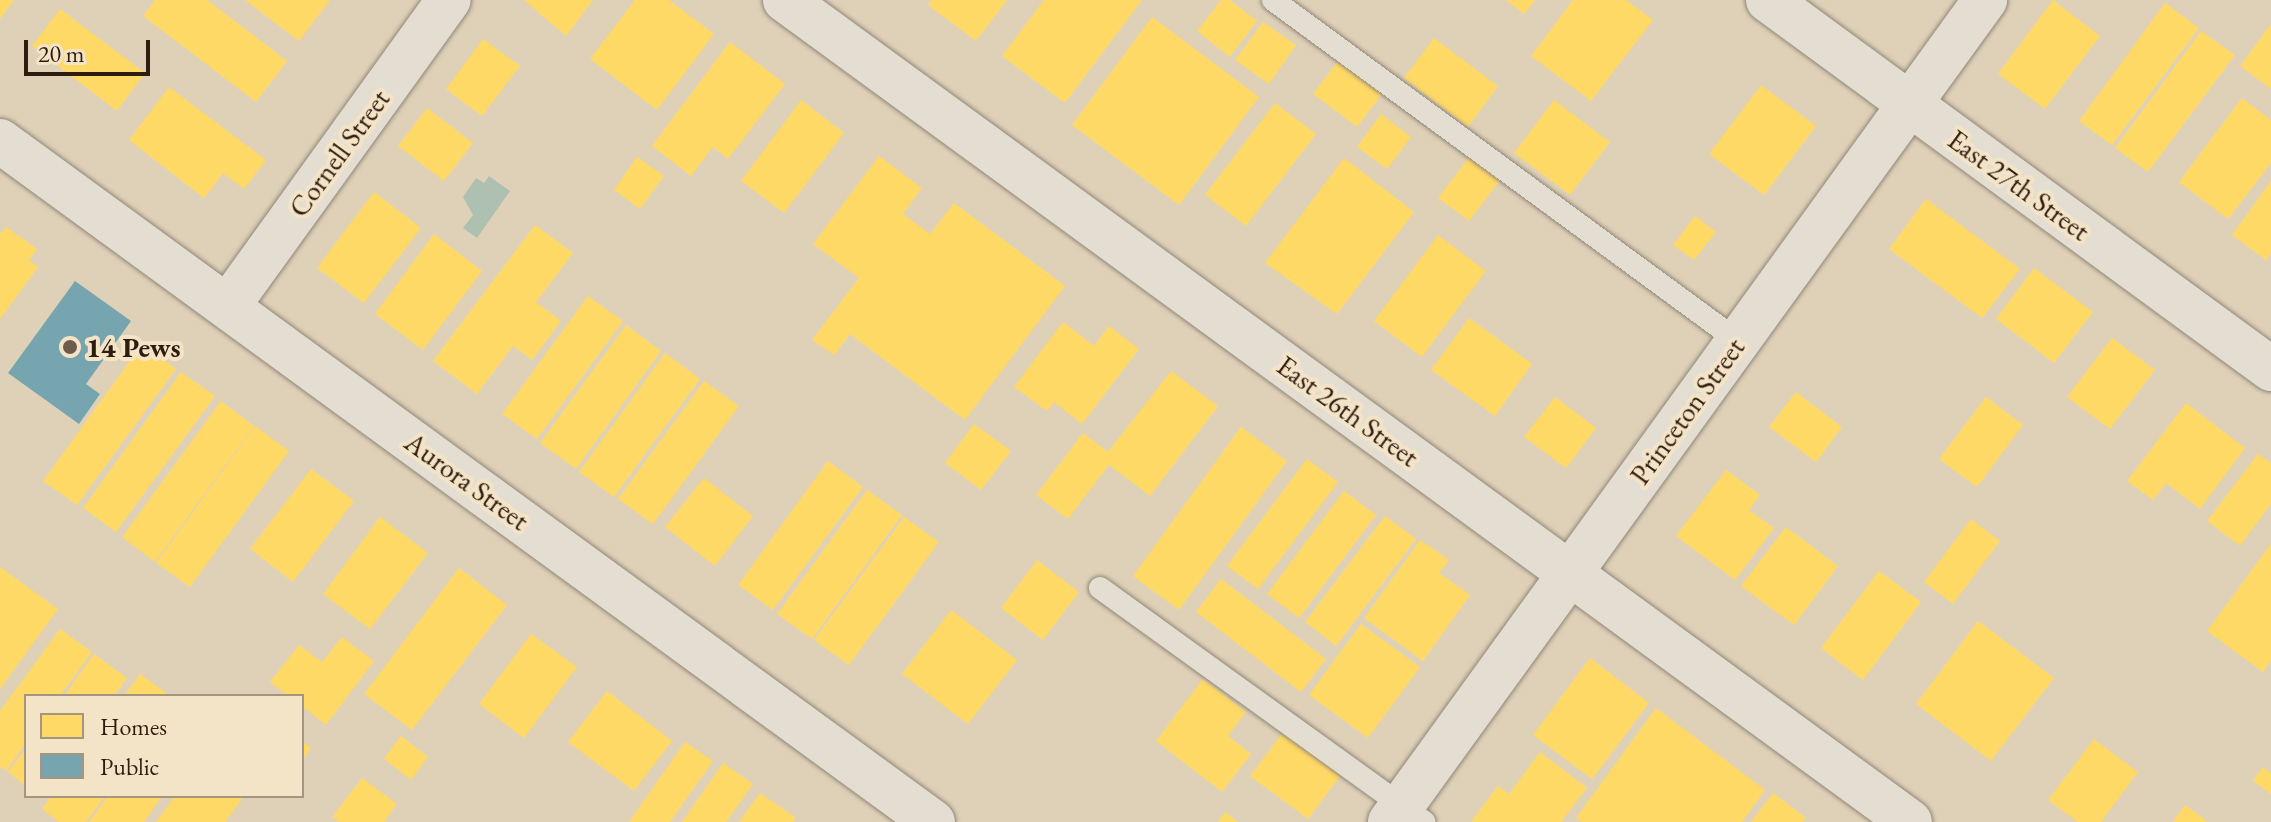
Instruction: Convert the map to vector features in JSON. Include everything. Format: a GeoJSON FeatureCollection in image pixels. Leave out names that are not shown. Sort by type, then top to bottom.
{"type":"FeatureCollection","features":[{"type":"Feature","properties":{"kind":"street","name":"Cornell Street"},"geometry":{"type":"LineString","coordinates":[[228,306],[449,0]]}},
{"type":"Feature","properties":{"kind":"street","name":"East 26th Street"},"geometry":{"type":"LineString","coordinates":[[785,0],[1910,822]]}},
{"type":"Feature","properties":{"kind":"street","name":"East 27th Street"},"geometry":{"type":"LineString","coordinates":[[1768,0],[2271,369]]}},
{"type":"Feature","properties":{"kind":"street","name":"Princeton Street"},"geometry":{"type":"LineString","coordinates":[[1405,817],[1570,574],[1985,0]]}},
{"type":"Feature","properties":{"kind":"street","name":"Aurora Street"},"geometry":{"type":"LineString","coordinates":[[0,141],[933,822]]}},
{"type":"Feature","properties":{"kind":"lane"},"geometry":{"type":"LineString","coordinates":[[1273,0],[1738,341]]}},
{"type":"Feature","properties":{"kind":"lane"},"geometry":{"type":"LineString","coordinates":[[1100,588],[1405,817]]}},
{"type":"Feature","properties":{"kind":"shaded area"},"geometry":{"type":"Polygon","coordinates":[[[489,176],[510,191],[477,238],[463,228],[473,215],[463,197],[476,178],[484,183],[489,176]]]}},
{"type":"Feature","properties":{"kind":"building: Homes"},"geometry":{"type":"Polygon","coordinates":[[[0,0],[14,0],[0,19],[0,0]]]}},
{"type":"Feature","properties":{"kind":"building: Homes"},"geometry":{"type":"Polygon","coordinates":[[[155,0],[207,0],[287,61],[256,102],[143,16],[155,0]]]}},
{"type":"Feature","properties":{"kind":"building: Homes"},"geometry":{"type":"Polygon","coordinates":[[[245,0],[330,0],[299,41],[245,0]]]}},
{"type":"Feature","properties":{"kind":"building: Homes"},"geometry":{"type":"Polygon","coordinates":[[[524,0],[593,0],[566,36],[524,0]]]}},
{"type":"Feature","properties":{"kind":"building: Homes"},"geometry":{"type":"Polygon","coordinates":[[[635,0],[669,0],[714,34],[657,110],[590,59],[635,0]]]}},
{"type":"Feature","properties":{"kind":"building: Homes"},"geometry":{"type":"Polygon","coordinates":[[[932,0],[1007,0],[976,41],[928,5],[932,0]]]}},
{"type":"Feature","properties":{"kind":"building: Homes"},"geometry":{"type":"Polygon","coordinates":[[[1044,0],[1142,0],[1065,103],[1002,56],[1044,0]]]}},
{"type":"Feature","properties":{"kind":"building: Homes"},"geometry":{"type":"Polygon","coordinates":[[[1221,0],[1230,0],[1257,21],[1230,57],[1197,31],[1221,0]]]}},
{"type":"Feature","properties":{"kind":"building: Homes"},"geometry":{"type":"Polygon","coordinates":[[[1506,0],[1535,0],[1524,14],[1506,0]]]}},
{"type":"Feature","properties":{"kind":"building: Homes"},"geometry":{"type":"Polygon","coordinates":[[[1573,0],[1626,0],[1653,20],[1591,101],[1531,56],[1573,0]]]}},
{"type":"Feature","properties":{"kind":"building: Homes"},"geometry":{"type":"Polygon","coordinates":[[[2053,0],[2100,36],[2045,109],[1998,74],[2053,0]]]}},
{"type":"Feature","properties":{"kind":"building: Homes"},"geometry":{"type":"Polygon","coordinates":[[[2165,3],[2199,28],[2112,145],[2079,121],[2165,3]]]}},
{"type":"Feature","properties":{"kind":"building: Homes"},"geometry":{"type":"Polygon","coordinates":[[[60,9],[145,73],[117,111],[32,46],[60,9]]]}},
{"type":"Feature","properties":{"kind":"building: Homes"},"geometry":{"type":"Polygon","coordinates":[[[1152,17],[1259,97],[1179,205],[1072,125],[1152,17]]]}},
{"type":"Feature","properties":{"kind":"building: Homes"},"geometry":{"type":"Polygon","coordinates":[[[1263,22],[1296,45],[1269,84],[1235,60],[1263,22]]]}},
{"type":"Feature","properties":{"kind":"building: Homes"},"geometry":{"type":"Polygon","coordinates":[[[2271,24],[2271,89],[2240,66],[2271,24]]]}},
{"type":"Feature","properties":{"kind":"building: Homes"},"geometry":{"type":"Polygon","coordinates":[[[2201,31],[2235,55],[2148,172],[2115,148],[2201,31]]]}},
{"type":"Feature","properties":{"kind":"building: Homes"},"geometry":{"type":"Polygon","coordinates":[[[1434,38],[1498,86],[1468,127],[1404,78],[1434,38]]]}},
{"type":"Feature","properties":{"kind":"building: Homes"},"geometry":{"type":"Polygon","coordinates":[[[483,39],[520,66],[482,116],[446,89],[483,39]]]}},
{"type":"Feature","properties":{"kind":"building: Homes"},"geometry":{"type":"Polygon","coordinates":[[[730,42],[785,84],[728,159],[713,147],[691,176],[652,146],[730,42]]]}},
{"type":"Feature","properties":{"kind":"building: Homes"},"geometry":{"type":"Polygon","coordinates":[[[1338,61],[1382,94],[1357,127],[1313,94],[1338,61]]]}},
{"type":"Feature","properties":{"kind":"building: Homes"},"geometry":{"type":"Polygon","coordinates":[[[1761,85],[1816,126],[1764,195],[1709,154],[1761,85]]]}},
{"type":"Feature","properties":{"kind":"building: Homes"},"geometry":{"type":"Polygon","coordinates":[[[169,87],[266,160],[244,189],[223,173],[204,198],[129,140],[169,87]]]}},
{"type":"Feature","properties":{"kind":"building: Homes"},"geometry":{"type":"Polygon","coordinates":[[[2242,98],[2271,120],[2271,163],[2228,219],[2179,182],[2242,98]]]}},
{"type":"Feature","properties":{"kind":"building: Homes"},"geometry":{"type":"Polygon","coordinates":[[[801,100],[844,133],[784,213],[741,181],[801,100]]]}},
{"type":"Feature","properties":{"kind":"building: Homes"},"geometry":{"type":"Polygon","coordinates":[[[1554,100],[1610,142],[1570,195],[1514,153],[1554,100]]]}},
{"type":"Feature","properties":{"kind":"building: Homes"},"geometry":{"type":"Polygon","coordinates":[[[1275,103],[1316,134],[1246,226],[1205,195],[1275,103]]]}},
{"type":"Feature","properties":{"kind":"building: Homes"},"geometry":{"type":"Polygon","coordinates":[[[427,108],[473,143],[444,181],[398,146],[427,108]]]}},
{"type":"Feature","properties":{"kind":"building: Homes"},"geometry":{"type":"Polygon","coordinates":[[[1381,114],[1411,137],[1387,169],[1357,147],[1381,114]]]}},
{"type":"Feature","properties":{"kind":"building: Homes"},"geometry":{"type":"Polygon","coordinates":[[[879,156],[922,188],[903,214],[930,234],[954,203],[1065,286],[965,420],[850,334],[834,355],[812,340],[859,278],[813,244],[879,156]]]}},
{"type":"Feature","properties":{"kind":"building: Homes"},"geometry":{"type":"Polygon","coordinates":[[[1470,156],[1501,179],[1469,221],[1438,198],[1470,156]]]}},
{"type":"Feature","properties":{"kind":"building: Homes"},"geometry":{"type":"Polygon","coordinates":[[[637,157],[664,176],[640,209],[614,190],[637,157]]]}},
{"type":"Feature","properties":{"kind":"building: Homes"},"geometry":{"type":"Polygon","coordinates":[[[1344,158],[1414,212],[1337,314],[1265,263],[1344,158]]]}},
{"type":"Feature","properties":{"kind":"building: Homes"},"geometry":{"type":"Polygon","coordinates":[[[2271,181],[2271,253],[2266,260],[2232,235],[2271,181]]]}},
{"type":"Feature","properties":{"kind":"building: Homes"},"geometry":{"type":"Polygon","coordinates":[[[374,192],[421,228],[364,303],[317,268],[374,192]]]}},
{"type":"Feature","properties":{"kind":"building: Homes"},"geometry":{"type":"Polygon","coordinates":[[[1926,199],[2020,269],[1982,318],[1889,249],[1926,199]]]}},
{"type":"Feature","properties":{"kind":"building: Homes"},"geometry":{"type":"Polygon","coordinates":[[[1695,216],[1716,232],[1694,260],[1673,245],[1695,216]]]}},
{"type":"Feature","properties":{"kind":"building: Homes"},"geometry":{"type":"Polygon","coordinates":[[[535,225],[573,253],[536,302],[561,321],[532,360],[513,346],[477,394],[433,361],[535,225]]]}},
{"type":"Feature","properties":{"kind":"building: Homes"},"geometry":{"type":"Polygon","coordinates":[[[6,227],[37,249],[29,260],[38,267],[0,319],[0,234],[6,227]]]}},
{"type":"Feature","properties":{"kind":"building: Homes"},"geometry":{"type":"Polygon","coordinates":[[[434,234],[482,271],[423,350],[375,314],[434,234]]]}},
{"type":"Feature","properties":{"kind":"building: Homes"},"geometry":{"type":"Polygon","coordinates":[[[1438,235],[1486,271],[1422,357],[1374,321],[1438,235]]]}},
{"type":"Feature","properties":{"kind":"building: Homes"},"geometry":{"type":"Polygon","coordinates":[[[2034,268],[2093,312],[2054,363],[1996,319],[2034,268]]]}},
{"type":"Feature","properties":{"kind":"building: Homes"},"geometry":{"type":"Polygon","coordinates":[[[588,296],[623,321],[537,439],[502,414],[588,296]]]}},
{"type":"Feature","properties":{"kind":"building: Homes"},"geometry":{"type":"Polygon","coordinates":[[[1469,318],[1532,364],[1495,416],[1431,370],[1469,318]]]}},
{"type":"Feature","properties":{"kind":"building: Homes"},"geometry":{"type":"Polygon","coordinates":[[[1063,322],[1094,346],[1109,326],[1139,349],[1082,424],[1054,402],[1047,411],[1014,387],[1063,322]]]}},
{"type":"Feature","properties":{"kind":"building: Homes"},"geometry":{"type":"Polygon","coordinates":[[[626,325],[661,351],[576,469],[540,443],[626,325]]]}},
{"type":"Feature","properties":{"kind":"building: Homes"},"geometry":{"type":"Polygon","coordinates":[[[2112,338],[2155,370],[2110,429],[2067,397],[2112,338]]]}},
{"type":"Feature","properties":{"kind":"building: Homes"},"geometry":{"type":"Polygon","coordinates":[[[142,344],[176,369],[77,505],[43,481],[142,344]]]}},
{"type":"Feature","properties":{"kind":"building: Homes"},"geometry":{"type":"Polygon","coordinates":[[[665,353],[700,379],[614,497],[579,472],[665,353]]]}},
{"type":"Feature","properties":{"kind":"building: Homes"},"geometry":{"type":"Polygon","coordinates":[[[1171,371],[1218,406],[1150,496],[1109,465],[1068,519],[1036,495],[1083,433],[1108,452],[1171,371]]]}},
{"type":"Feature","properties":{"kind":"building: Homes"},"geometry":{"type":"Polygon","coordinates":[[[181,372],[215,396],[116,532],[83,508],[181,372]]]}},
{"type":"Feature","properties":{"kind":"building: Homes"},"geometry":{"type":"Polygon","coordinates":[[[704,381],[739,406],[653,524],[618,499],[704,381]]]}},
{"type":"Feature","properties":{"kind":"building: Homes"},"geometry":{"type":"Polygon","coordinates":[[[1796,392],[1842,427],[1816,462],[1769,427],[1796,392]]]}},
{"type":"Feature","properties":{"kind":"building: Homes"},"geometry":{"type":"Polygon","coordinates":[[[1555,397],[1596,428],[1566,468],[1524,437],[1555,397]]]}},
{"type":"Feature","properties":{"kind":"building: Homes"},"geometry":{"type":"Polygon","coordinates":[[[1986,397],[2023,425],[1977,487],[1939,459],[1986,397]]]}},
{"type":"Feature","properties":{"kind":"building: Homes"},"geometry":{"type":"Polygon","coordinates":[[[221,401],[254,426],[155,562],[122,537],[221,401]]]}},
{"type":"Feature","properties":{"kind":"building: Homes"},"geometry":{"type":"Polygon","coordinates":[[[2186,403],[2245,448],[2200,509],[2166,483],[2153,500],[2127,481],[2186,403]]]}},
{"type":"Feature","properties":{"kind":"building: Homes"},"geometry":{"type":"Polygon","coordinates":[[[974,424],[1011,451],[981,490],[945,463],[974,424]]]}},
{"type":"Feature","properties":{"kind":"building: Homes"},"geometry":{"type":"Polygon","coordinates":[[[255,426],[289,451],[190,587],[156,563],[255,426]]]}},
{"type":"Feature","properties":{"kind":"building: Homes"},"geometry":{"type":"Polygon","coordinates":[[[1241,427],[1287,461],[1179,610],[1133,576],[1241,427]]]}},
{"type":"Feature","properties":{"kind":"building: Homes"},"geometry":{"type":"Polygon","coordinates":[[[2258,454],[2271,463],[2271,504],[2240,546],[2207,521],[2258,454]]]}},
{"type":"Feature","properties":{"kind":"building: Homes"},"geometry":{"type":"Polygon","coordinates":[[[1307,459],[1338,482],[1258,589],[1227,566],[1307,459]]]}},
{"type":"Feature","properties":{"kind":"building: Homes"},"geometry":{"type":"Polygon","coordinates":[[[828,461],[863,487],[773,610],[738,585],[828,461]]]}},
{"type":"Feature","properties":{"kind":"building: Homes"},"geometry":{"type":"Polygon","coordinates":[[[311,469],[354,501],[293,582],[250,549],[311,469]]]}},
{"type":"Feature","properties":{"kind":"building: Homes"},"geometry":{"type":"Polygon","coordinates":[[[1726,470],[1760,495],[1749,510],[1774,528],[1735,580],[1676,536],[1726,470]]]}},
{"type":"Feature","properties":{"kind":"building: Homes"},"geometry":{"type":"Polygon","coordinates":[[[704,478],[753,516],[715,566],[665,527],[704,478]]]}},
{"type":"Feature","properties":{"kind":"building: Homes"},"geometry":{"type":"Polygon","coordinates":[[[867,490],[902,515],[812,639],[777,614],[867,490]]]}},
{"type":"Feature","properties":{"kind":"building: Homes"},"geometry":{"type":"Polygon","coordinates":[[[1344,491],[1376,515],[1299,618],[1267,594],[1344,491]]]}},
{"type":"Feature","properties":{"kind":"building: Homes"},"geometry":{"type":"Polygon","coordinates":[[[1385,516],[1416,539],[1336,646],[1305,622],[1385,516]]]}},
{"type":"Feature","properties":{"kind":"building: Homes"},"geometry":{"type":"Polygon","coordinates":[[[380,517],[428,553],[370,629],[323,594],[380,517]]]}},
{"type":"Feature","properties":{"kind":"building: Homes"},"geometry":{"type":"Polygon","coordinates":[[[904,517],[939,542],[849,665],[814,640],[904,517]]]}},
{"type":"Feature","properties":{"kind":"building: Homes"},"geometry":{"type":"Polygon","coordinates":[[[1971,519],[2000,541],[1953,604],[1924,582],[1971,519]]]}},
{"type":"Feature","properties":{"kind":"building: Homes"},"geometry":{"type":"Polygon","coordinates":[[[1786,527],[1838,566],[1794,625],[1741,586],[1786,527]]]}},
{"type":"Feature","properties":{"kind":"building: Homes"},"geometry":{"type":"Polygon","coordinates":[[[1420,540],[1449,560],[1439,573],[1470,595],[1423,661],[1364,618],[1420,540]]]}},
{"type":"Feature","properties":{"kind":"building: Homes"},"geometry":{"type":"Polygon","coordinates":[[[2271,544],[2271,661],[2263,672],[2207,631],[2271,544]]]}},
{"type":"Feature","properties":{"kind":"building: Homes"},"geometry":{"type":"Polygon","coordinates":[[[1037,560],[1079,592],[1043,640],[1001,608],[1037,560]]]}},
{"type":"Feature","properties":{"kind":"building: Homes"},"geometry":{"type":"Polygon","coordinates":[[[0,567],[58,609],[0,689],[0,567]]]}},
{"type":"Feature","properties":{"kind":"building: Homes"},"geometry":{"type":"Polygon","coordinates":[[[459,568],[507,605],[412,730],[364,694],[459,568]]]}},
{"type":"Feature","properties":{"kind":"building: Homes"},"geometry":{"type":"Polygon","coordinates":[[[1879,571],[1921,602],[1863,680],[1821,648],[1879,571]]]}},
{"type":"Feature","properties":{"kind":"building: Homes"},"geometry":{"type":"Polygon","coordinates":[[[1221,579],[1326,659],[1301,692],[1196,612],[1221,579]]]}},
{"type":"Feature","properties":{"kind":"building: Homes"},"geometry":{"type":"Polygon","coordinates":[[[951,610],[1017,660],[968,724],[902,674],[951,610]]]}},
{"type":"Feature","properties":{"kind":"building: Homes"},"geometry":{"type":"Polygon","coordinates":[[[1978,621],[2054,678],[1991,761],[1916,704],[1978,621]]]}},
{"type":"Feature","properties":{"kind":"building: Homes"},"geometry":{"type":"Polygon","coordinates":[[[1361,624],[1420,667],[1368,738],[1309,695],[1361,624]]]}},
{"type":"Feature","properties":{"kind":"building: Homes"},"geometry":{"type":"Polygon","coordinates":[[[60,629],[92,652],[61,694],[24,694],[24,746],[6,771],[0,766],[0,711],[60,629]]]}},
{"type":"Feature","properties":{"kind":"building: Homes"},"geometry":{"type":"Polygon","coordinates":[[[531,634],[577,667],[524,738],[479,704],[531,634]]]}},
{"type":"Feature","properties":{"kind":"building: Homes"},"geometry":{"type":"Polygon","coordinates":[[[342,637],[374,661],[326,725],[304,708],[304,694],[285,694],[270,682],[299,645],[322,662],[342,637]]]}},
{"type":"Feature","properties":{"kind":"building: Homes"},"geometry":{"type":"Polygon","coordinates":[[[94,654],[127,678],[115,694],[65,694],[94,654]]]}},
{"type":"Feature","properties":{"kind":"building: Homes"},"geometry":{"type":"Polygon","coordinates":[[[1590,658],[1649,703],[1592,779],[1533,735],[1590,658]]]}},
{"type":"Feature","properties":{"kind":"building: Homes"},"geometry":{"type":"Polygon","coordinates":[[[140,674],[167,694],[125,694],[140,674]]]}},
{"type":"Feature","properties":{"kind":"building: Homes"},"geometry":{"type":"Polygon","coordinates":[[[1203,679],[1246,712],[1228,736],[1251,754],[1222,792],[1156,741],[1203,679]]]}},
{"type":"Feature","properties":{"kind":"building: Homes"},"geometry":{"type":"Polygon","coordinates":[[[607,691],[672,741],[634,791],[568,742],[607,691]]]}},
{"type":"Feature","properties":{"kind":"building: Homes"},"geometry":{"type":"Polygon","coordinates":[[[1656,708],[1765,790],[1742,822],[1582,822],[1576,818],[1656,708]]]}},
{"type":"Feature","properties":{"kind":"building: Homes"},"geometry":{"type":"Polygon","coordinates":[[[1283,732],[1341,775],[1308,819],[1250,776],[1283,732]]]}},
{"type":"Feature","properties":{"kind":"building: Homes"},"geometry":{"type":"Polygon","coordinates":[[[401,736],[428,757],[411,780],[384,759],[401,736]]]}},
{"type":"Feature","properties":{"kind":"building: Homes"},"geometry":{"type":"Polygon","coordinates":[[[2094,739],[2138,772],[2101,822],[2078,822],[2048,800],[2094,739]]]}},
{"type":"Feature","properties":{"kind":"building: Homes"},"geometry":{"type":"Polygon","coordinates":[[[685,742],[713,761],[670,822],[629,822],[685,742]]]}},
{"type":"Feature","properties":{"kind":"building: Homes"},"geometry":{"type":"Polygon","coordinates":[[[304,743],[311,748],[304,757],[304,743]]]}},
{"type":"Feature","properties":{"kind":"building: Homes"},"geometry":{"type":"Polygon","coordinates":[[[24,751],[24,784],[8,772],[24,751]]]}},
{"type":"Feature","properties":{"kind":"building: Homes"},"geometry":{"type":"Polygon","coordinates":[[[1540,752],[1587,788],[1561,822],[1471,822],[1498,786],[1509,794],[1540,752]]]}},
{"type":"Feature","properties":{"kind":"building: Homes"},"geometry":{"type":"Polygon","coordinates":[[[723,763],[753,784],[726,822],[682,822],[723,763]]]}},
{"type":"Feature","properties":{"kind":"building: Homes"},"geometry":{"type":"Polygon","coordinates":[[[2263,767],[2271,773],[2271,794],[2253,781],[2263,767]]]}},
{"type":"Feature","properties":{"kind":"building: Homes"},"geometry":{"type":"Polygon","coordinates":[[[362,778],[397,804],[384,822],[340,822],[332,817],[362,778]]]}},
{"type":"Feature","properties":{"kind":"building: Homes"},"geometry":{"type":"Polygon","coordinates":[[[760,793],[796,818],[793,822],[739,822],[760,793]]]}},
{"type":"Feature","properties":{"kind":"building: Homes"},"geometry":{"type":"Polygon","coordinates":[[[1773,793],[1806,818],[1802,822],[1751,822],[1773,793]]]}},
{"type":"Feature","properties":{"kind":"building: Homes"},"geometry":{"type":"Polygon","coordinates":[[[50,798],[104,798],[86,822],[59,822],[42,809],[50,798]]]}},
{"type":"Feature","properties":{"kind":"building: Homes"},"geometry":{"type":"Polygon","coordinates":[[[107,798],[161,798],[144,822],[89,822],[107,798]]]}},
{"type":"Feature","properties":{"kind":"building: Homes"},"geometry":{"type":"Polygon","coordinates":[[[174,798],[243,798],[225,822],[156,822],[174,798]]]}},
{"type":"Feature","properties":{"kind":"building: Homes"},"geometry":{"type":"Polygon","coordinates":[[[2185,805],[2208,822],[2173,822],[2185,805]]]}},
{"type":"Feature","properties":{"kind":"building: Homes"},"geometry":{"type":"Polygon","coordinates":[[[1225,812],[1238,822],[1218,822],[1225,812]]]}},
{"type":"Feature","properties":{"kind":"building: Public","name":"14 Pews"},"geometry":{"type":"Polygon","coordinates":[[[75,281],[131,321],[86,384],[100,394],[79,424],[8,373],[75,281]]]}},
{"type":"Feature","properties":{"kind":"place","name":"14 Pews"},"geometry":{"type":"Point","coordinates":[70,347]}}]}
